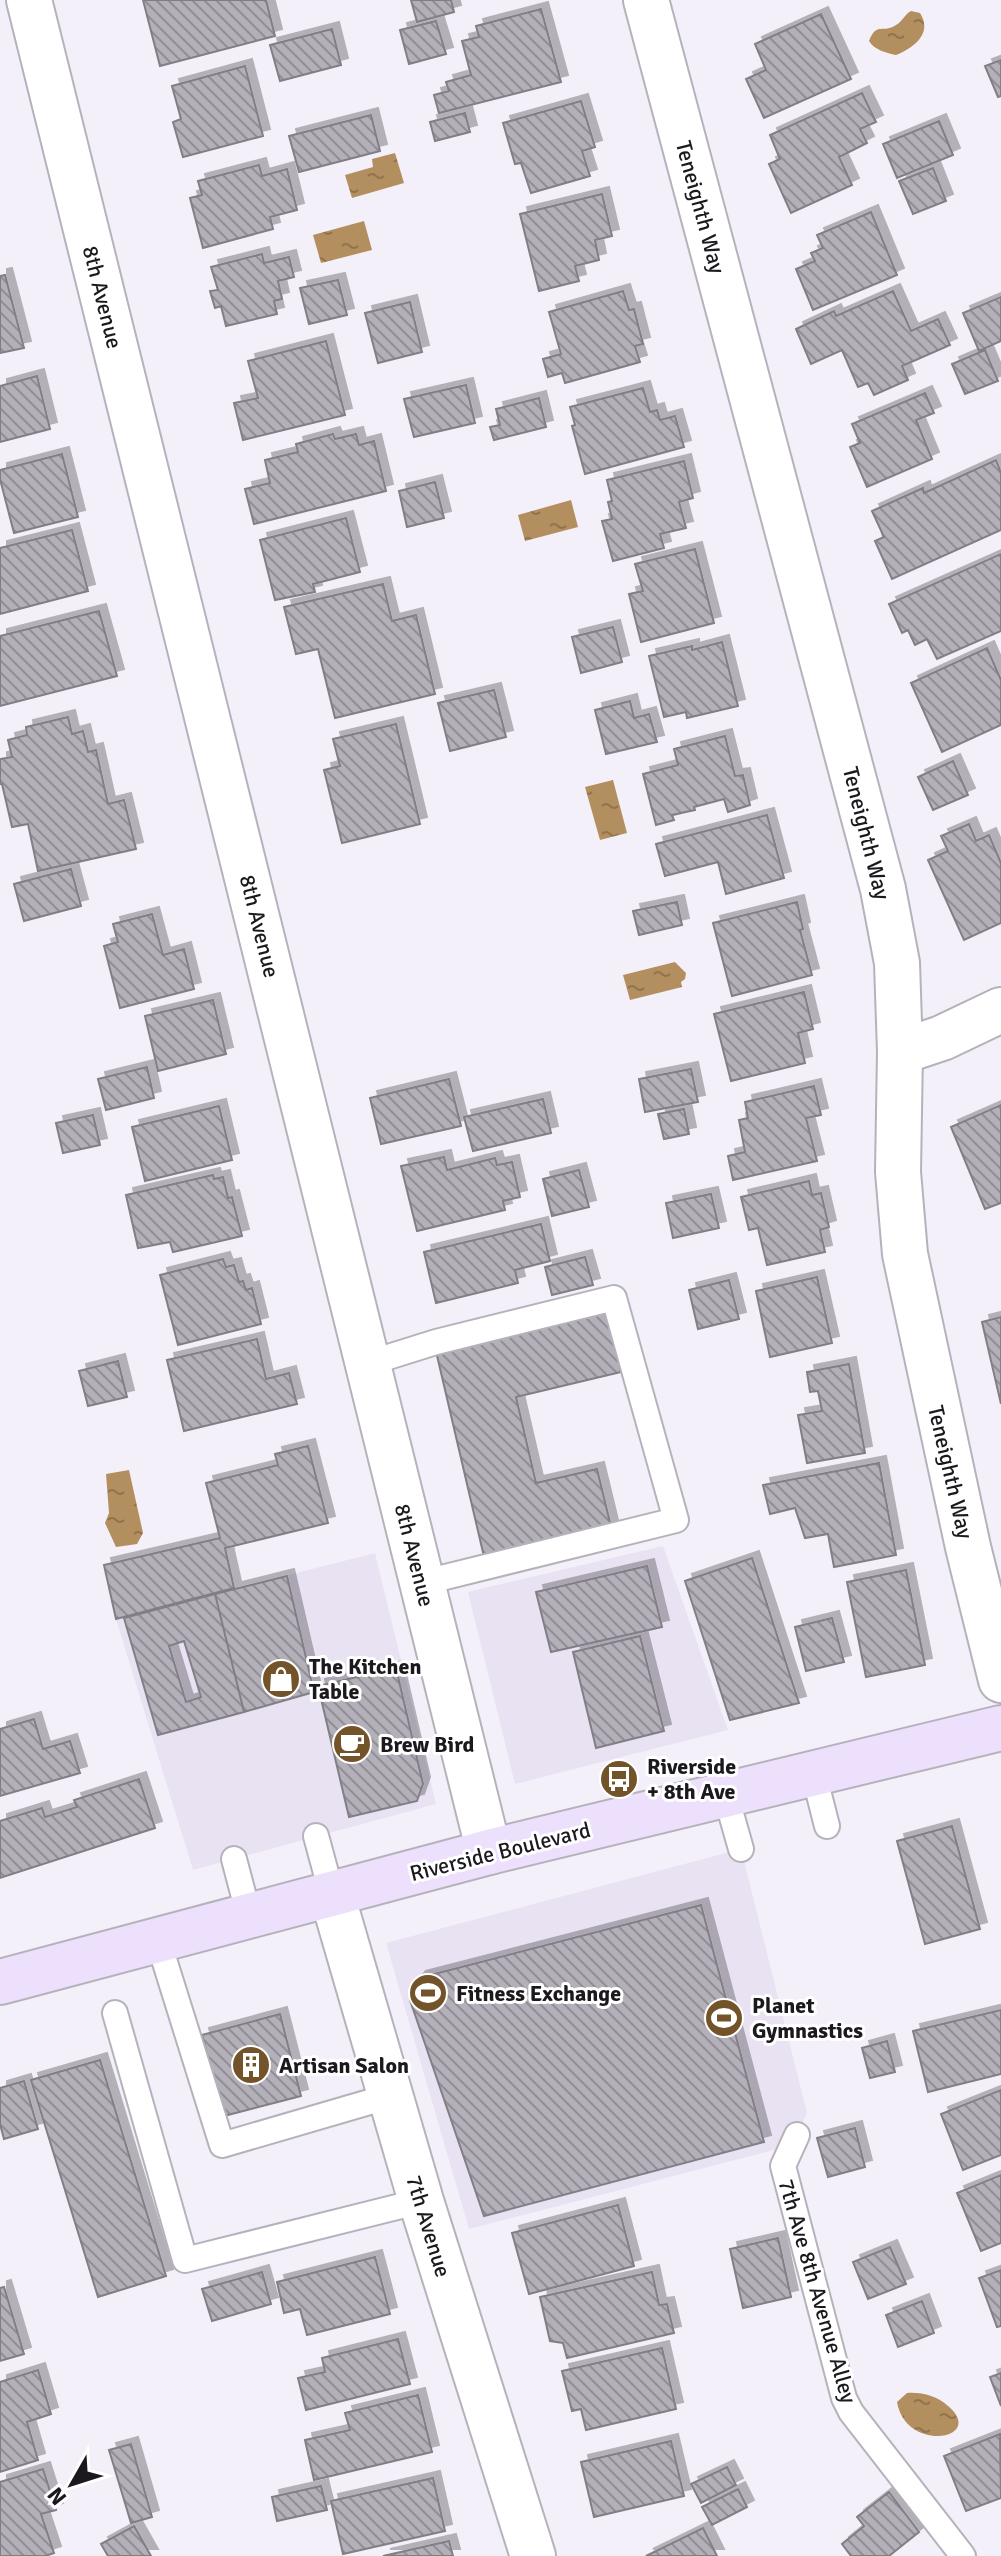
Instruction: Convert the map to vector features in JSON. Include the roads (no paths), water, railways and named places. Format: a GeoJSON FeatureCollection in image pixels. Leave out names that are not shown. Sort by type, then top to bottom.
{"type":"FeatureCollection","features":[{"type":"Feature","properties":{"kind":"main road","name":"Riverside Boulevard"},"geometry":{"type":"LineString","coordinates":[[0,1982],[489,1852],[1001,1728]]}},
{"type":"Feature","properties":{"kind":"street","name":"8th Avenue"},"geometry":{"type":"LineString","coordinates":[[29,0],[489,1852]]}},
{"type":"Feature","properties":{"kind":"street","name":"Teneighth Way"},"geometry":{"type":"LineString","coordinates":[[646,0],[883,889],[897,963],[900,1052],[898,1172],[905,1254],[968,1547],[1001,1680]]}},
{"type":"Feature","properties":{"kind":"street"},"geometry":{"type":"LineString","coordinates":[[900,1052],[942,1038],[1001,1010]]}},
{"type":"Feature","properties":{"kind":"street","name":"7th Avenue"},"geometry":{"type":"LineString","coordinates":[[332,1895],[421,2201],[533,2556]]}},
{"type":"Feature","properties":{"kind":"lane"},"geometry":{"type":"LineString","coordinates":[[369,1363],[436,1342],[614,1298],[676,1520],[421,1583]]}},
{"type":"Feature","properties":{"kind":"lane"},"geometry":{"type":"LineString","coordinates":[[814,1775],[827,1826]]}},
{"type":"Feature","properties":{"kind":"lane"},"geometry":{"type":"LineString","coordinates":[[726,1796],[741,1849]]}},
{"type":"Feature","properties":{"kind":"lane"},"geometry":{"type":"LineString","coordinates":[[316,1836],[332,1895]]}},
{"type":"Feature","properties":{"kind":"lane"},"geometry":{"type":"LineString","coordinates":[[234,1859],[249,1916]]}},
{"type":"Feature","properties":{"kind":"lane"},"geometry":{"type":"LineString","coordinates":[[158,1940],[222,2145],[390,2096]]}},
{"type":"Feature","properties":{"kind":"lane"},"geometry":{"type":"LineString","coordinates":[[115,2013],[185,2260],[421,2201]]}},
{"type":"Feature","properties":{"kind":"lane","name":"7th Ave 8th Avenue Alley"},"geometry":{"type":"LineString","coordinates":[[797,2135],[783,2166],[844,2398],[851,2412],[963,2556]]}},
{"type":"Feature","properties":{"kind":"water"},"geometry":{"type":"Polygon","coordinates":[[[911,11],[920,13],[924,27],[915,44],[896,55],[871,44],[869,41],[875,31],[896,25],[911,11]]]}},
{"type":"Feature","properties":{"kind":"water"},"geometry":{"type":"Polygon","coordinates":[[[395,153],[404,183],[352,198],[345,175],[373,167],[372,159],[395,153]]]}},
{"type":"Feature","properties":{"kind":"water"},"geometry":{"type":"Polygon","coordinates":[[[364,221],[372,250],[321,263],[313,235],[364,221]]]}},
{"type":"Feature","properties":{"kind":"water"},"geometry":{"type":"Polygon","coordinates":[[[571,500],[578,527],[525,541],[518,515],[571,500]]]}},
{"type":"Feature","properties":{"kind":"water"},"geometry":{"type":"Polygon","coordinates":[[[613,780],[627,833],[600,840],[585,787],[613,780]]]}},
{"type":"Feature","properties":{"kind":"water"},"geometry":{"type":"Polygon","coordinates":[[[675,962],[686,973],[682,987],[630,1000],[623,975],[675,962]]]}},
{"type":"Feature","properties":{"kind":"water"},"geometry":{"type":"Polygon","coordinates":[[[129,1470],[143,1533],[137,1544],[116,1547],[105,1523],[109,1513],[106,1474],[129,1470]]]}},
{"type":"Feature","properties":{"kind":"water"},"geometry":{"type":"Polygon","coordinates":[[[907,2393],[929,2395],[944,2403],[957,2417],[958,2427],[940,2436],[927,2435],[914,2429],[903,2418],[897,2402],[907,2393]]]}},
{"type":"Feature","properties":{"kind":"place","name":"The Kitchen Table"},"geometry":{"type":"Point","coordinates":[281,1679]}},
{"type":"Feature","properties":{"kind":"place","name":"Brew Bird"},"geometry":{"type":"Point","coordinates":[352,1744]}},
{"type":"Feature","properties":{"kind":"place","name":"Riverside + 8th Ave"},"geometry":{"type":"Point","coordinates":[619,1779]}},
{"type":"Feature","properties":{"kind":"place","name":"Fitness Exchange"},"geometry":{"type":"Point","coordinates":[428,1993]}},
{"type":"Feature","properties":{"kind":"place","name":"Planet Gymnastics"},"geometry":{"type":"Point","coordinates":[724,2018]}},
{"type":"Feature","properties":{"kind":"place","name":"Artisan Salon"},"geometry":{"type":"Point","coordinates":[251,2065]}}]}
